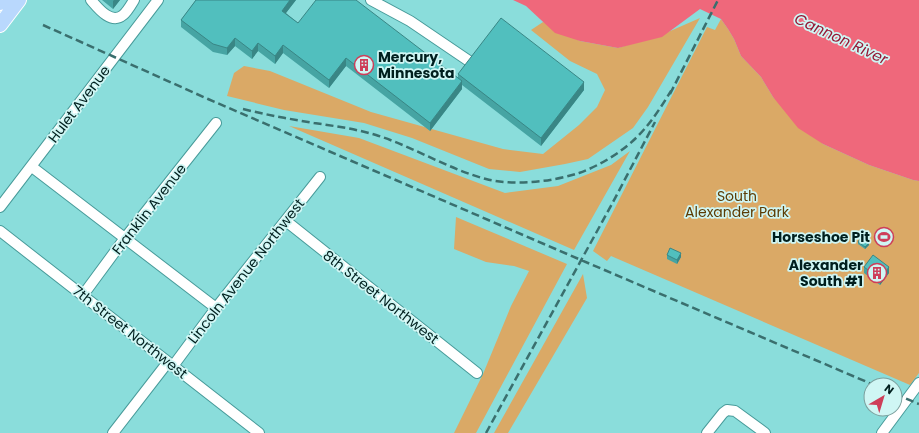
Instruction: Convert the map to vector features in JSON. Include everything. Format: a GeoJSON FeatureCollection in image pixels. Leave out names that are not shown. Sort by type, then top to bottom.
{"type":"FeatureCollection","features":[{"type":"Feature","properties":{"kind":"highway"},"geometry":{"type":"LineString","coordinates":[[0,3],[3,0]]}},
{"type":"Feature","properties":{"kind":"highway"},"geometry":{"type":"LineString","coordinates":[[0,25],[19,0]]}},
{"type":"Feature","properties":{"kind":"street"},"geometry":{"type":"LineString","coordinates":[[91,0],[107,16],[114,18],[122,16],[134,0]]}},
{"type":"Feature","properties":{"kind":"street","name":"Hulet Avenue"},"geometry":{"type":"LineString","coordinates":[[0,207],[158,0]]}},
{"type":"Feature","properties":{"kind":"street"},"geometry":{"type":"LineString","coordinates":[[371,0],[410,21],[469,61]]}},
{"type":"Feature","properties":{"kind":"street","name":"Franklin Avenue"},"geometry":{"type":"LineString","coordinates":[[83,295],[125,238],[216,123]]}},
{"type":"Feature","properties":{"kind":"street"},"geometry":{"type":"LineString","coordinates":[[32,167],[216,308]]}},
{"type":"Feature","properties":{"kind":"street","name":"Lincoln Avenue Northwest"},"geometry":{"type":"LineString","coordinates":[[113,433],[216,308],[320,177]]}},
{"type":"Feature","properties":{"kind":"street","name":"8th Street Northwest"},"geometry":{"type":"LineString","coordinates":[[286,221],[477,373]]}},
{"type":"Feature","properties":{"kind":"street","name":"7th Street Northwest"},"geometry":{"type":"LineString","coordinates":[[0,232],[259,433]]}},
{"type":"Feature","properties":{"kind":"street"},"geometry":{"type":"LineString","coordinates":[[883,433],[919,383]]}},
{"type":"Feature","properties":{"kind":"street"},"geometry":{"type":"LineString","coordinates":[[707,433],[722,413],[727,410],[735,411],[765,433]]}},
{"type":"Feature","properties":{"kind":"green space"},"geometry":{"type":"Polygon","coordinates":[[[700,18],[648,107],[633,128],[588,159],[520,172],[489,169],[412,138],[364,123],[284,110],[227,96],[234,73],[244,66],[270,71],[371,112],[503,149],[543,154],[579,125],[597,107],[605,90],[597,74],[570,61],[531,30],[543,22],[580,41],[618,48],[668,32],[700,18]]]}},
{"type":"Feature","properties":{"kind":"green space","name":"South Alexander Park"},"geometry":{"type":"Polygon","coordinates":[[[721,19],[734,39],[741,56],[761,77],[773,97],[823,144],[869,165],[919,181],[919,373],[910,385],[903,382],[903,377],[891,377],[611,256],[607,261],[593,251],[707,27],[715,30],[721,19]]]}},
{"type":"Feature","properties":{"kind":"green space"},"geometry":{"type":"Polygon","coordinates":[[[289,126],[359,138],[505,193],[558,186],[611,165],[630,151],[574,250],[289,126]]]}},
{"type":"Feature","properties":{"kind":"green space"},"geometry":{"type":"Polygon","coordinates":[[[456,217],[567,264],[476,433],[454,433],[483,374],[511,306],[529,271],[514,266],[486,262],[454,249],[456,217]]]}},
{"type":"Feature","properties":{"kind":"green space"},"geometry":{"type":"Polygon","coordinates":[[[583,274],[587,298],[508,433],[494,433],[583,274]]]}},
{"type":"Feature","properties":{"kind":"water","name":"Cannon River"},"geometry":{"type":"Polygon","coordinates":[[[513,0],[919,0],[919,181],[869,165],[823,144],[798,128],[773,97],[761,77],[741,56],[734,39],[721,19],[700,9],[662,37],[618,48],[580,41],[555,33],[526,6],[513,0]]]}},
{"type":"Feature","properties":{"kind":"building","name":"Mercury, Minnesota"},"geometry":{"type":"Polygon","coordinates":[[[196,0],[290,0],[282,11],[298,23],[316,0],[356,0],[462,81],[430,123],[346,58],[329,80],[283,45],[275,56],[258,43],[252,51],[235,38],[227,48],[213,44],[181,20],[196,0]]]}},
{"type":"Feature","properties":{"kind":"building"},"geometry":{"type":"Polygon","coordinates":[[[501,18],[584,82],[541,138],[458,74],[501,18]]]}},
{"type":"Feature","properties":{"kind":"building"},"geometry":{"type":"Polygon","coordinates":[[[861,237],[869,243],[865,247],[858,242],[861,237]]]}},
{"type":"Feature","properties":{"kind":"building"},"geometry":{"type":"Polygon","coordinates":[[[670,248],[681,253],[677,260],[667,255],[670,248]]]}},
{"type":"Feature","properties":{"kind":"building"},"geometry":{"type":"Polygon","coordinates":[[[873,255],[889,267],[880,279],[864,267],[873,255]]]}},
{"type":"Feature","properties":{"kind":"railway"},"geometry":{"type":"LineString","coordinates":[[670,94],[718,0]]}},
{"type":"Feature","properties":{"kind":"railway"},"geometry":{"type":"LineString","coordinates":[[43,25],[208,99],[863,380]]}},
{"type":"Feature","properties":{"kind":"railway"},"geometry":{"type":"LineString","coordinates":[[243,109],[376,135],[472,175],[497,181],[520,183],[557,179],[579,173],[610,158],[631,143],[642,132],[656,115],[671,91]]}},
{"type":"Feature","properties":{"kind":"railway"},"geometry":{"type":"LineString","coordinates":[[486,433],[612,204],[655,122]]}},
{"type":"Feature","properties":{"kind":"railway"},"geometry":{"type":"LineString","coordinates":[[903,397],[919,404]]}},
{"type":"Feature","properties":{"kind":"place","name":"Mercury, Minnesota"},"geometry":{"type":"Point","coordinates":[364,65]}},
{"type":"Feature","properties":{"kind":"place","name":"Horseshoe Pit"},"geometry":{"type":"Point","coordinates":[884,237]}},
{"type":"Feature","properties":{"kind":"place","name":"Alexander South #1"},"geometry":{"type":"Point","coordinates":[877,273]}}]}
